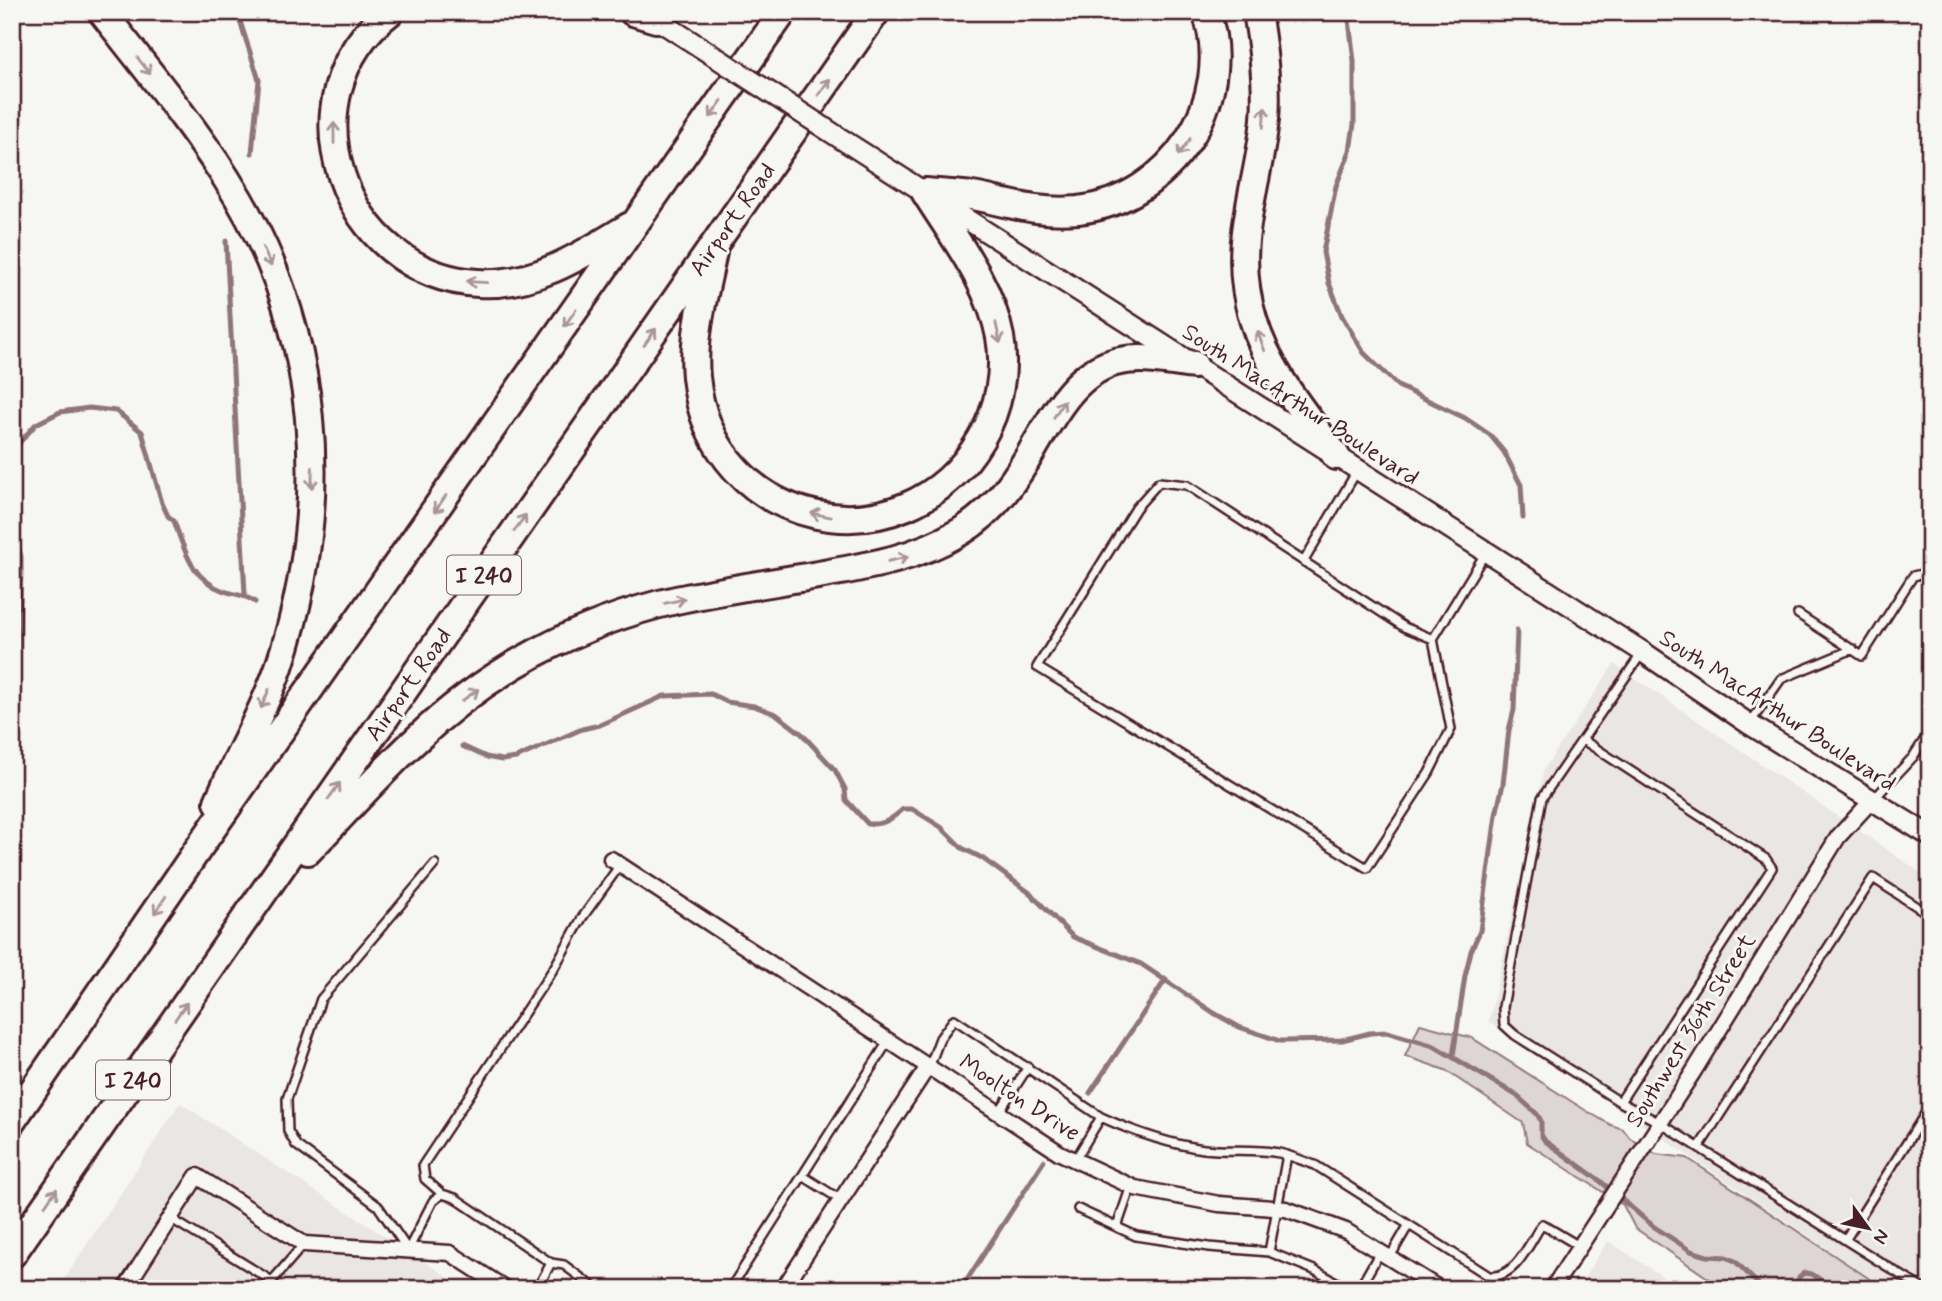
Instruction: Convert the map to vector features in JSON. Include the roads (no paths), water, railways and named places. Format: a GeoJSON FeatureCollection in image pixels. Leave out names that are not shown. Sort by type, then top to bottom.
{"type":"FeatureCollection","features":[{"type":"Feature","properties":{"kind":"highway"},"geometry":{"type":"LineString","coordinates":[[102,12],[227,178],[254,228],[289,317],[302,366],[310,413],[313,466],[311,517],[293,618],[278,669],[257,720],[235,760],[198,849]]}},
{"type":"Feature","properties":{"kind":"highway"},"geometry":{"type":"LineString","coordinates":[[390,12],[369,33],[353,56],[340,83],[334,113],[334,142],[340,173],[350,201],[367,226],[388,247],[411,263],[444,277],[480,284],[508,281],[566,264],[638,222]]}},
{"type":"Feature","properties":{"kind":"highway","name":"I 240"},"geometry":{"type":"LineString","coordinates":[[12,1121],[198,849],[783,12]]}},
{"type":"Feature","properties":{"kind":"highway","name":"Airport Road"},"geometry":{"type":"LineString","coordinates":[[12,1254],[876,12]]}},
{"type":"Feature","properties":{"kind":"highway"},"geometry":{"type":"LineString","coordinates":[[925,192],[981,198],[1018,208],[1051,211],[1081,210],[1111,202],[1138,190],[1160,175],[1182,151],[1196,130],[1207,103],[1213,73],[1213,46],[1206,12]]}},
{"type":"Feature","properties":{"kind":"highway"},"geometry":{"type":"LineString","coordinates":[[1258,12],[1265,76],[1265,118],[1243,248],[1246,288],[1253,319],[1265,352],[1295,400],[1347,463]]}},
{"type":"Feature","properties":{"kind":"highway"},"geometry":{"type":"LineString","coordinates":[[715,243],[697,342],[695,376],[701,407],[722,453],[743,477],[766,494],[793,508],[822,516],[852,519],[881,516],[906,508],[931,495],[957,473],[989,425],[1002,370],[1000,336],[987,298],[974,269],[925,192]]}},
{"type":"Feature","properties":{"kind":"highway"},"geometry":{"type":"LineString","coordinates":[[253,907],[417,738],[463,700],[528,657],[582,630],[674,600],[868,566],[911,556],[938,545],[971,524],[1007,489],[1070,392],[1085,377],[1101,367],[1122,360],[1194,365]]}},
{"type":"Feature","properties":{"kind":"main road","name":"South MacArthur Boulevard"},"geometry":{"type":"LineString","coordinates":[[646,14],[1643,652],[1749,724],[1930,836]]}},
{"type":"Feature","properties":{"kind":"street","name":"Southwest 36th Street"},"geometry":{"type":"LineString","coordinates":[[1552,1289],[1660,1123],[1838,837],[1872,800]]}},
{"type":"Feature","properties":{"kind":"street","name":"Moolton Drive"},"geometry":{"type":"LineString","coordinates":[[616,862],[1060,1153],[1131,1186],[1219,1204],[1286,1209],[1346,1231],[1440,1289]]}},
{"type":"Feature","properties":{"kind":"street"},"geometry":{"type":"LineString","coordinates":[[783,1289],[929,1065]]}},
{"type":"Feature","properties":{"kind":"street"},"geometry":{"type":"LineString","coordinates":[[125,1289],[197,1176],[304,1244],[450,1253],[506,1289]]}},
{"type":"Feature","properties":{"kind":"lane"},"geometry":{"type":"LineString","coordinates":[[1304,561],[1347,463]]}},
{"type":"Feature","properties":{"kind":"lane"},"geometry":{"type":"LineString","coordinates":[[1433,639],[1404,626],[1187,485],[1159,482],[1136,508],[1037,667],[1367,868],[1429,774],[1451,729],[1433,639],[1486,552]]}},
{"type":"Feature","properties":{"kind":"lane"},"geometry":{"type":"LineString","coordinates":[[1798,614],[1862,656],[1913,576],[1930,572]]}},
{"type":"Feature","properties":{"kind":"lane"},"geometry":{"type":"LineString","coordinates":[[1749,724],[1781,679],[1853,649]]}},
{"type":"Feature","properties":{"kind":"lane"},"geometry":{"type":"LineString","coordinates":[[1643,652],[1542,798],[1503,1007],[1504,1025],[1515,1035],[1620,1102],[1699,1147],[1923,1289]]}},
{"type":"Feature","properties":{"kind":"lane"},"geometry":{"type":"LineString","coordinates":[[1872,800],[1913,757],[1930,731]]}},
{"type":"Feature","properties":{"kind":"lane"},"geometry":{"type":"LineString","coordinates":[[1583,740],[1766,859],[1772,868],[1620,1102]]}},
{"type":"Feature","properties":{"kind":"lane"},"geometry":{"type":"LineString","coordinates":[[596,1289],[564,1265],[551,1263],[456,1199],[442,1194],[425,1179],[423,1165],[554,968],[616,862]]}},
{"type":"Feature","properties":{"kind":"lane"},"geometry":{"type":"LineString","coordinates":[[435,864],[321,999],[287,1099],[288,1131],[296,1145],[378,1206],[408,1250],[433,1201],[442,1194]]}},
{"type":"Feature","properties":{"kind":"lane"},"geometry":{"type":"LineString","coordinates":[[1699,1147],[1873,878],[1930,915]]}},
{"type":"Feature","properties":{"kind":"lane"},"geometry":{"type":"LineString","coordinates":[[929,1065],[940,1038],[954,1019],[1101,1116],[1161,1140],[1205,1149],[1277,1153],[1315,1166],[1489,1276],[1499,1277],[1510,1272],[1542,1224],[1579,1246]]}},
{"type":"Feature","properties":{"kind":"lane"},"geometry":{"type":"LineString","coordinates":[[730,1289],[889,1040]]}},
{"type":"Feature","properties":{"kind":"lane"},"geometry":{"type":"LineString","coordinates":[[999,1112],[1028,1067]]}},
{"type":"Feature","properties":{"kind":"lane"},"geometry":{"type":"LineString","coordinates":[[1846,1239],[1930,1106]]}},
{"type":"Feature","properties":{"kind":"lane"},"geometry":{"type":"LineString","coordinates":[[1075,1160],[1101,1116]]}},
{"type":"Feature","properties":{"kind":"lane"},"geometry":{"type":"LineString","coordinates":[[1269,1252],[1287,1155]]}},
{"type":"Feature","properties":{"kind":"lane"},"geometry":{"type":"LineString","coordinates":[[803,1176],[841,1200]]}},
{"type":"Feature","properties":{"kind":"lane"},"geometry":{"type":"LineString","coordinates":[[1116,1227],[1131,1186]]}},
{"type":"Feature","properties":{"kind":"lane"},"geometry":{"type":"LineString","coordinates":[[1078,1209],[1136,1236],[1209,1247],[1269,1252],[1314,1270],[1349,1289]]}},
{"type":"Feature","properties":{"kind":"lane"},"geometry":{"type":"LineString","coordinates":[[170,1218],[272,1281],[304,1244]]}},
{"type":"Feature","properties":{"kind":"lane"},"geometry":{"type":"LineString","coordinates":[[1359,1289],[1408,1226]]}},
{"type":"Feature","properties":{"kind":"lane"},"geometry":{"type":"LineString","coordinates":[[537,1289],[551,1263]]}},
{"type":"Feature","properties":{"kind":"waterway"},"geometry":{"type":"LineString","coordinates":[[237,12],[259,80],[252,153]]}},
{"type":"Feature","properties":{"kind":"waterway"},"geometry":{"type":"LineString","coordinates":[[1348,12],[1354,61],[1354,124],[1350,151],[1336,186],[1323,252],[1329,283],[1342,316],[1364,353],[1398,386],[1465,418],[1490,435],[1504,452],[1521,485],[1523,518]]}},
{"type":"Feature","properties":{"kind":"waterway"},"geometry":{"type":"LineString","coordinates":[[226,241],[245,594]]}},
{"type":"Feature","properties":{"kind":"waterway"},"geometry":{"type":"LineString","coordinates":[[12,451],[36,424],[60,412],[89,408],[116,411],[142,432],[162,503],[168,516],[174,521],[191,563],[213,586],[255,602]]}},
{"type":"Feature","properties":{"kind":"waterway"},"geometry":{"type":"LineString","coordinates":[[12,524],[21,557],[16,682],[12,691]]}},
{"type":"Feature","properties":{"kind":"waterway"},"geometry":{"type":"LineString","coordinates":[[1453,1056],[1465,976],[1471,951],[1480,931],[1496,815],[1503,784],[1514,710],[1517,630]]}},
{"type":"Feature","properties":{"kind":"waterway"},"geometry":{"type":"LineString","coordinates":[[462,746],[486,757],[502,760],[516,758],[664,696],[711,694],[727,702],[754,706],[776,714],[802,734],[835,770],[845,789],[846,800],[868,824],[883,822],[903,809],[912,809],[941,827],[962,848],[982,858],[1030,893],[1073,937],[1141,964],[1239,1027],[1280,1041],[1342,1040],[1387,1032],[1434,1046],[1516,1095],[1537,1114],[1541,1121],[1541,1135],[1545,1141],[1599,1180],[1653,1226],[1691,1251],[1735,1261],[1763,1289]]}},
{"type":"Feature","properties":{"kind":"waterway"},"geometry":{"type":"LineString","coordinates":[[1090,1093],[1166,979]]}},
{"type":"Feature","properties":{"kind":"waterway"},"geometry":{"type":"LineString","coordinates":[[961,1289],[1044,1161]]}},
{"type":"Feature","properties":{"kind":"waterway"},"geometry":{"type":"LineString","coordinates":[[1796,1289],[1799,1277],[1804,1273],[1812,1274],[1834,1289]]}}]}
